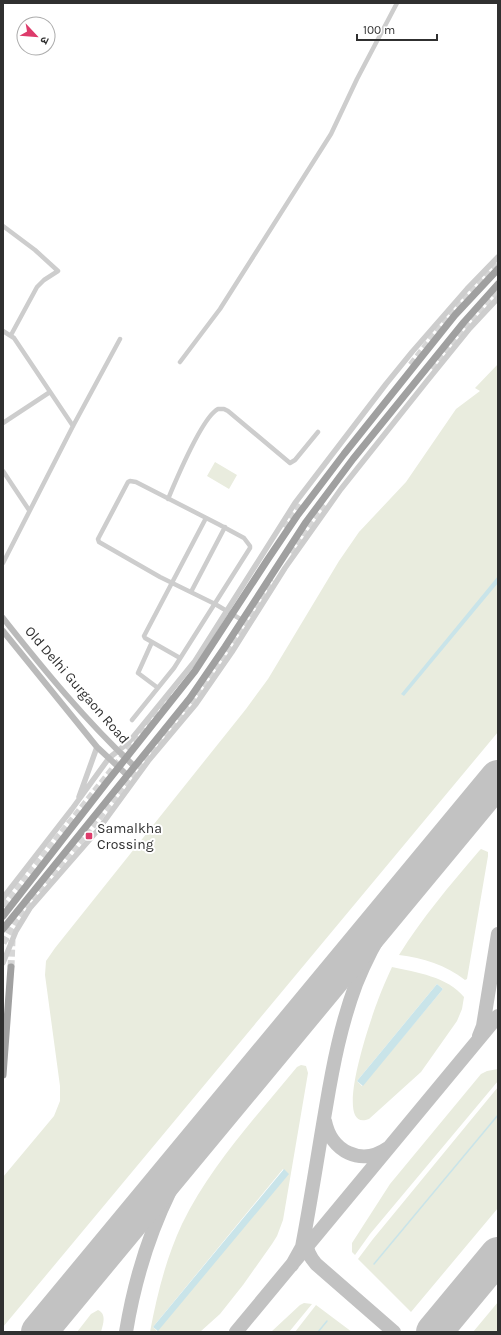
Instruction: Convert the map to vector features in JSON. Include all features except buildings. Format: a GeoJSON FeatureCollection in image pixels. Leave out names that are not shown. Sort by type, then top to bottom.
{"type":"FeatureCollection","features":[{"type":"Feature","properties":{"kind":"highway"},"geometry":{"type":"LineString","coordinates":[[3,916],[195,671],[230,612],[297,516],[344,454],[455,315],[498,269]]}},
{"type":"Feature","properties":{"kind":"highway"},"geometry":{"type":"LineString","coordinates":[[3,929],[190,698],[306,522],[353,459],[464,322],[498,284]]}},
{"type":"Feature","properties":{"kind":"highway"},"geometry":{"type":"LineString","coordinates":[[3,1075],[11,967]]}},
{"type":"Feature","properties":{"kind":"main road","name":"Old Delhi Gurgaon Road"},"geometry":{"type":"LineString","coordinates":[[3,618],[70,700],[134,766]]}},
{"type":"Feature","properties":{"kind":"main road","name":"Old Delhi Gurgaon Road"},"geometry":{"type":"LineString","coordinates":[[3,631],[97,747],[127,775]]}},
{"type":"Feature","properties":{"kind":"street"},"geometry":{"type":"LineString","coordinates":[[180,362],[220,309],[331,134],[357,79],[397,3]]}},
{"type":"Feature","properties":{"kind":"street"},"geometry":{"type":"LineString","coordinates":[[3,226],[46,259],[58,271],[44,280],[37,287],[11,336]]}},
{"type":"Feature","properties":{"kind":"street"},"geometry":{"type":"LineString","coordinates":[[3,898],[72,809],[109,758],[129,742],[195,661],[230,612],[295,503],[412,352],[467,289],[498,257]]}},
{"type":"Feature","properties":{"kind":"street"},"geometry":{"type":"LineString","coordinates":[[3,963],[16,931],[30,908],[98,830],[150,760],[196,704],[232,652],[285,568],[341,489],[470,328],[498,298]]}},
{"type":"Feature","properties":{"kind":"street"},"geometry":{"type":"LineString","coordinates":[[3,332],[16,340],[73,426]]}},
{"type":"Feature","properties":{"kind":"street"},"geometry":{"type":"LineString","coordinates":[[3,562],[120,339]]}},
{"type":"Feature","properties":{"kind":"street"},"geometry":{"type":"LineString","coordinates":[[3,423],[50,392]]}},
{"type":"Feature","properties":{"kind":"street"},"geometry":{"type":"LineString","coordinates":[[168,499],[192,445],[210,415],[218,408],[228,411],[290,463],[295,460],[318,432]]}},
{"type":"Feature","properties":{"kind":"street"},"geometry":{"type":"LineString","coordinates":[[3,471],[29,510]]}},
{"type":"Feature","properties":{"kind":"street"},"geometry":{"type":"LineString","coordinates":[[132,720],[180,658],[215,604],[250,548],[246,539],[224,527],[136,482],[128,482],[98,540],[100,543],[172,583],[215,604],[230,612],[242,620]]}},
{"type":"Feature","properties":{"kind":"street"},"geometry":{"type":"LineString","coordinates":[[180,658],[144,636],[206,518]]}},
{"type":"Feature","properties":{"kind":"street"},"geometry":{"type":"LineString","coordinates":[[191,592],[224,527]]}},
{"type":"Feature","properties":{"kind":"street"},"geometry":{"type":"LineString","coordinates":[[152,642],[138,673],[158,688]]}},
{"type":"Feature","properties":{"kind":"street"},"geometry":{"type":"LineString","coordinates":[[72,809],[78,800],[97,747]]}},
{"type":"Feature","properties":{"kind":"shaded area"},"geometry":{"type":"Polygon","coordinates":[[[498,364],[498,732],[3,1327],[3,1177],[54,1116],[60,1101],[60,1086],[45,975],[46,961],[246,709],[268,679],[339,561],[359,532],[406,482],[456,409],[480,391],[475,388],[498,364]]]}},
{"type":"Feature","properties":{"kind":"shaded area"},"geometry":{"type":"Polygon","coordinates":[[[215,462],[237,475],[229,489],[207,476],[215,462]]]}},
{"type":"Feature","properties":{"kind":"shaded area"},"geometry":{"type":"Polygon","coordinates":[[[481,849],[488,852],[488,856],[467,979],[465,980],[450,970],[434,963],[399,955],[437,902],[481,849]]]}},
{"type":"Feature","properties":{"kind":"shaded area"},"geometry":{"type":"Polygon","coordinates":[[[392,967],[431,976],[441,980],[457,990],[464,997],[462,1009],[457,1021],[421,1072],[369,1119],[358,1119],[353,1109],[353,1091],[357,1070],[369,1026],[392,967]],[[437,984],[357,1081],[362,1086],[443,989],[437,984]]]}},
{"type":"Feature","properties":{"kind":"shaded area"},"geometry":{"type":"Polygon","coordinates":[[[301,1065],[306,1066],[308,1073],[283,1220],[277,1236],[243,1285],[220,1314],[200,1332],[150,1332],[167,1263],[176,1237],[194,1202],[206,1182],[235,1142],[297,1067],[301,1065]],[[283,1169],[153,1327],[157,1331],[288,1174],[283,1169]]]}},
{"type":"Feature","properties":{"kind":"shaded area"},"geometry":{"type":"Polygon","coordinates":[[[498,1069],[498,1081],[370,1234],[355,1255],[352,1252],[352,1243],[390,1184],[481,1074],[498,1069]]]}},
{"type":"Feature","properties":{"kind":"shaded area"},"geometry":{"type":"Polygon","coordinates":[[[498,1087],[498,1208],[411,1312],[358,1259],[498,1087]]]}},
{"type":"Feature","properties":{"kind":"shaded area"},"geometry":{"type":"Polygon","coordinates":[[[498,1302],[498,1332],[473,1332],[498,1302]]]}},
{"type":"Feature","properties":{"kind":"shaded area"},"geometry":{"type":"Polygon","coordinates":[[[304,1303],[312,1304],[289,1332],[271,1332],[300,1305],[304,1303]]]}},
{"type":"Feature","properties":{"kind":"shaded area"},"geometry":{"type":"Polygon","coordinates":[[[316,1305],[352,1332],[295,1332],[316,1305]]]}},
{"type":"Feature","properties":{"kind":"shaded area"},"geometry":{"type":"Polygon","coordinates":[[[98,1310],[103,1314],[101,1332],[77,1332],[91,1314],[98,1310]]]}},
{"type":"Feature","properties":{"kind":"water"},"geometry":{"type":"Polygon","coordinates":[[[498,576],[498,583],[404,696],[401,694],[498,576]]]}},
{"type":"Feature","properties":{"kind":"water"},"geometry":{"type":"Polygon","coordinates":[[[437,984],[443,989],[363,1086],[357,1081],[437,984]]]}},
{"type":"Feature","properties":{"kind":"water"},"geometry":{"type":"Polygon","coordinates":[[[284,1169],[289,1174],[158,1331],[153,1327],[284,1169]]]}},
{"type":"Feature","properties":{"kind":"waterway"},"geometry":{"type":"LineString","coordinates":[[374,1264],[498,1115]]}},
{"type":"Feature","properties":{"kind":"waterway"},"geometry":{"type":"LineString","coordinates":[[318,1332],[327,1321]]}},
{"type":"Feature","properties":{"kind":"taxiway"},"geometry":{"type":"LineString","coordinates":[[292,1265],[302,1247],[338,1045],[356,984],[372,949],[391,916],[434,855]]}},
{"type":"Feature","properties":{"kind":"taxiway"},"geometry":{"type":"LineString","coordinates":[[479,1036],[483,1026],[498,934]]}},
{"type":"Feature","properties":{"kind":"taxiway"},"geometry":{"type":"LineString","coordinates":[[236,1332],[498,1016]]}},
{"type":"Feature","properties":{"kind":"taxiway"},"geometry":{"type":"LineString","coordinates":[[126,1332],[133,1296],[143,1260],[162,1208],[182,1170],[223,1109]]}},
{"type":"Feature","properties":{"kind":"taxiway"},"geometry":{"type":"LineString","coordinates":[[325,1121],[328,1132],[334,1141],[340,1148],[349,1153],[358,1156],[368,1156],[378,1154],[388,1148]]}},
{"type":"Feature","properties":{"kind":"taxiway"},"geometry":{"type":"LineString","coordinates":[[306,1239],[308,1252],[316,1264],[394,1332]]}},
{"type":"Feature","properties":{"kind":"taxiway"},"geometry":{"type":"LineString","coordinates":[[438,1332],[445,1320]]}},
{"type":"Feature","properties":{"kind":"runway"},"geometry":{"type":"LineString","coordinates":[[39,1332],[498,778]]}},
{"type":"Feature","properties":{"kind":"runway"},"geometry":{"type":"LineString","coordinates":[[434,1332],[498,1255]]}},
{"type":"Feature","properties":{"kind":"tunnel"},"geometry":{"type":"LineString","coordinates":[[411,365],[452,312],[498,263]]}},
{"type":"Feature","properties":{"kind":"tunnel"},"geometry":{"type":"LineString","coordinates":[[433,370],[467,326],[498,292]]}},
{"type":"Feature","properties":{"kind":"tunnel"},"geometry":{"type":"LineString","coordinates":[[285,528],[302,503]]}},
{"type":"Feature","properties":{"kind":"tunnel"},"geometry":{"type":"LineString","coordinates":[[292,554],[311,525],[326,506]]}},
{"type":"Feature","properties":{"kind":"tunnel"},"geometry":{"type":"LineString","coordinates":[[3,943],[14,924],[206,683],[274,581]]}},
{"type":"Feature","properties":{"kind":"tunnel"},"geometry":{"type":"LineString","coordinates":[[3,906],[172,695]]}},
{"type":"Feature","properties":{"kind":"tunnel"},"geometry":{"type":"LineString","coordinates":[[11,967],[12,940]]}},
{"type":"Feature","properties":{"kind":"place","name":"Samalkha Crossing"},"geometry":{"type":"Point","coordinates":[89,836]}}]}
